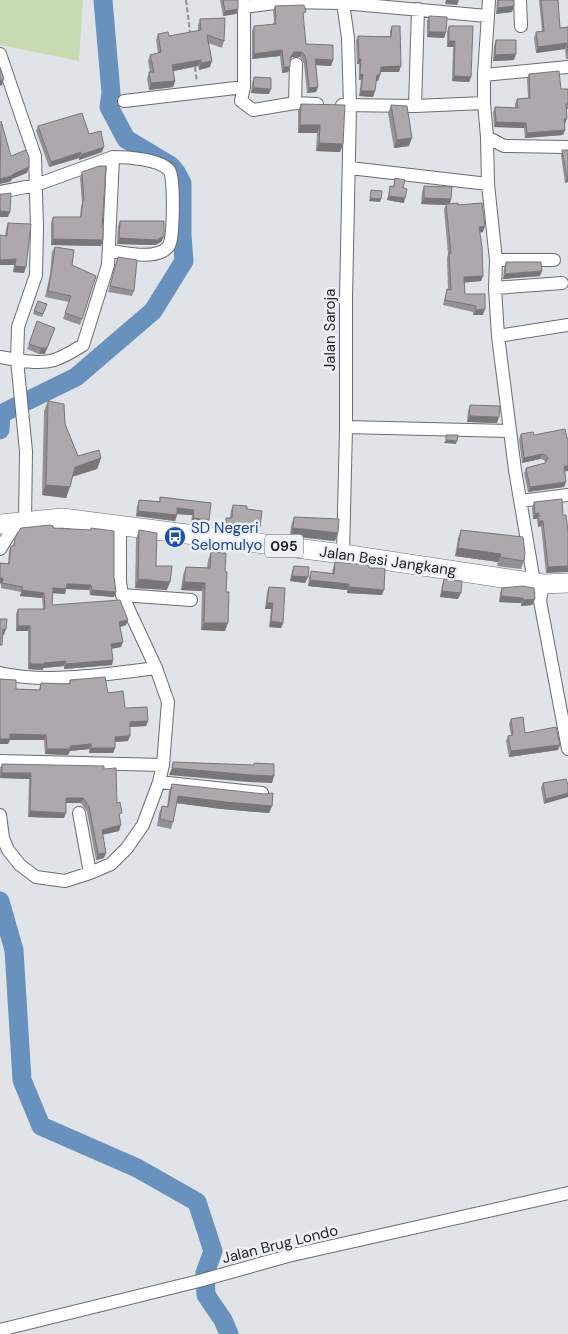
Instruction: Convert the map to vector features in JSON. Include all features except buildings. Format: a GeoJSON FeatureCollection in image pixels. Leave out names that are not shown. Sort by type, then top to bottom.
{"type":"FeatureCollection","features":[{"type":"Feature","properties":{"kind":"main road","name":"Jalan Besi Jangkang"},"geometry":{"type":"LineString","coordinates":[[14,523],[62,518],[343,554],[538,583],[568,584]]}},
{"type":"Feature","properties":{"kind":"street"},"geometry":{"type":"LineString","coordinates":[[489,0],[484,103],[488,184],[496,260],[495,288],[498,336],[509,431],[568,749]]}},
{"type":"Feature","properties":{"kind":"street"},"geometry":{"type":"LineString","coordinates":[[520,0],[521,26]]}},
{"type":"Feature","properties":{"kind":"street"},"geometry":{"type":"LineString","coordinates":[[484,103],[350,106],[295,103],[253,110],[242,101],[244,87],[243,3],[343,1],[487,16]]}},
{"type":"Feature","properties":{"kind":"street","name":"Jalan Saroja"},"geometry":{"type":"LineString","coordinates":[[343,1],[348,38],[350,106],[343,554]]}},
{"type":"Feature","properties":{"kind":"street"},"geometry":{"type":"LineString","coordinates":[[415,106],[418,9]]}},
{"type":"Feature","properties":{"kind":"street"},"geometry":{"type":"LineString","coordinates":[[0,54],[35,156],[37,228],[36,275],[18,327],[17,360],[26,451],[14,523],[0,549]]}},
{"type":"Feature","properties":{"kind":"street"},"geometry":{"type":"LineString","coordinates":[[295,103],[296,64]]}},
{"type":"Feature","properties":{"kind":"street"},"geometry":{"type":"LineString","coordinates":[[484,75],[568,67]]}},
{"type":"Feature","properties":{"kind":"street"},"geometry":{"type":"LineString","coordinates":[[124,101],[244,87]]}},
{"type":"Feature","properties":{"kind":"street"},"geometry":{"type":"LineString","coordinates":[[487,137],[504,146],[568,147]]}},
{"type":"Feature","properties":{"kind":"street"},"geometry":{"type":"LineString","coordinates":[[488,166],[504,146]]}},
{"type":"Feature","properties":{"kind":"street"},"geometry":{"type":"LineString","coordinates":[[0,192],[36,185],[113,158],[126,157],[154,162],[166,168],[171,172],[173,188],[171,241],[168,248],[155,254],[109,251]]}},
{"type":"Feature","properties":{"kind":"street"},"geometry":{"type":"LineString","coordinates":[[0,357],[33,362],[51,362],[82,345],[108,265],[113,158]]}},
{"type":"Feature","properties":{"kind":"street"},"geometry":{"type":"LineString","coordinates":[[350,168],[488,184]]}},
{"type":"Feature","properties":{"kind":"street"},"geometry":{"type":"LineString","coordinates":[[496,260],[554,260]]}},
{"type":"Feature","properties":{"kind":"street"},"geometry":{"type":"LineString","coordinates":[[495,288],[562,283]]}},
{"type":"Feature","properties":{"kind":"street"},"geometry":{"type":"LineString","coordinates":[[498,336],[568,325]]}},
{"type":"Feature","properties":{"kind":"street"},"geometry":{"type":"LineString","coordinates":[[346,427],[509,431]]}},
{"type":"Feature","properties":{"kind":"street"},"geometry":{"type":"LineString","coordinates":[[521,501],[568,495]]}},
{"type":"Feature","properties":{"kind":"street"},"geometry":{"type":"LineString","coordinates":[[0,815],[3,838],[8,850],[20,865],[36,877],[65,881],[111,864],[136,837],[143,825],[159,782],[163,765],[168,702],[156,668],[122,595],[120,582],[120,526]]}},
{"type":"Feature","properties":{"kind":"street"},"geometry":{"type":"LineString","coordinates":[[122,595],[191,600]]}},
{"type":"Feature","properties":{"kind":"street"},"geometry":{"type":"LineString","coordinates":[[0,673],[25,677],[89,676],[156,668]]}},
{"type":"Feature","properties":{"kind":"street"},"geometry":{"type":"LineString","coordinates":[[0,761],[163,765]]}},
{"type":"Feature","properties":{"kind":"street"},"geometry":{"type":"LineString","coordinates":[[159,782],[262,793]]}},
{"type":"Feature","properties":{"kind":"street"},"geometry":{"type":"LineString","coordinates":[[80,813],[90,873]]}},
{"type":"Feature","properties":{"kind":"street","name":"Jalan Brug Londo"},"geometry":{"type":"LineString","coordinates":[[0,1330],[205,1280],[288,1256],[374,1238],[568,1192]]}},
{"type":"Feature","properties":{"kind":"path"},"geometry":{"type":"LineString","coordinates":[[186,0],[191,37]]}},
{"type":"Feature","properties":{"kind":"path"},"geometry":{"type":"LineString","coordinates":[[195,65],[199,92]]}},
{"type":"Feature","properties":{"kind":"green space"},"geometry":{"type":"Polygon","coordinates":[[[0,0],[83,0],[79,61],[0,45],[0,0]]]}},
{"type":"Feature","properties":{"kind":"waterway"},"geometry":{"type":"LineString","coordinates":[[27,401],[76,377],[153,311],[184,261],[182,183],[171,166],[126,139],[109,107],[111,93],[103,0]]}},
{"type":"Feature","properties":{"kind":"waterway"},"geometry":{"type":"LineString","coordinates":[[0,430],[1,414],[17,406]]}},
{"type":"Feature","properties":{"kind":"waterway"},"geometry":{"type":"LineString","coordinates":[[0,901],[14,950],[22,1080],[41,1126],[137,1168],[197,1202],[213,1251],[205,1273],[206,1295],[223,1320],[229,1334]]}},
{"type":"Feature","properties":{"kind":"place","name":"SD Negeri Selomulyo"},"geometry":{"type":"Point","coordinates":[175,537]}}]}
